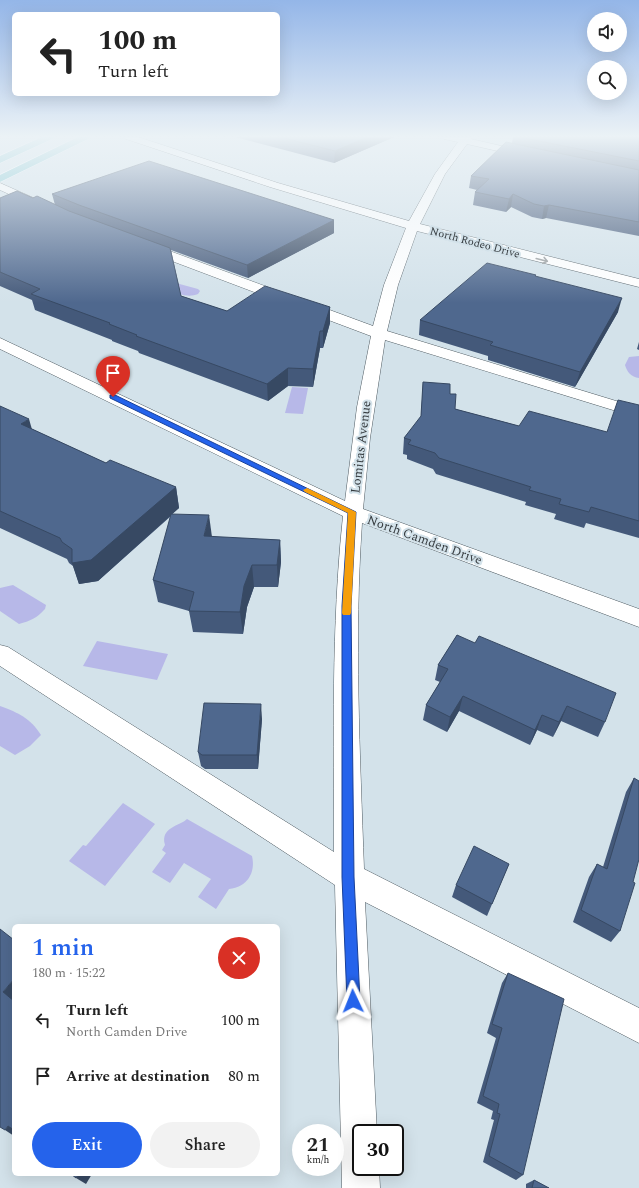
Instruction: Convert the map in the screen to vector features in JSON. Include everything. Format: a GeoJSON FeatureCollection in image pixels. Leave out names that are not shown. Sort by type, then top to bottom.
{"type":"FeatureCollection","features":[{"type":"Feature","properties":{"kind":"street"},"geometry":{"type":"LineString","coordinates":[[14,192],[56,212]]}},
{"type":"Feature","properties":{"kind":"street","name":"North Rodeo Drive"},"geometry":{"type":"LineString","coordinates":[[313,192],[604,262]]}},
{"type":"Feature","properties":{"kind":"street","name":"North Rodeo Drive"},"geometry":{"type":"LineString","coordinates":[[333,192],[639,283]]}},
{"type":"Feature","properties":{"kind":"street","name":"Lomitas Avenue"},"geometry":{"type":"LineString","coordinates":[[361,1188],[348,877],[347,606],[352,512],[368,386],[378,333],[396,267],[424,220],[433,192]]}},
{"type":"Feature","properties":{"kind":"street"},"geometry":{"type":"LineString","coordinates":[[128,241],[378,333],[639,413]]}},
{"type":"Feature","properties":{"kind":"street","name":"North Camden Drive"},"geometry":{"type":"LineString","coordinates":[[0,342],[352,512],[639,618]]}},
{"type":"Feature","properties":{"kind":"street"},"geometry":{"type":"LineString","coordinates":[[0,654],[348,877],[639,1026]]}},
{"type":"Feature","properties":{"kind":"water"},"geometry":{"type":"Polygon","coordinates":[[[176,283],[198,289],[200,291],[198,294],[187,296],[169,290],[176,283]]]}},
{"type":"Feature","properties":{"kind":"water"},"geometry":{"type":"Polygon","coordinates":[[[639,356],[639,378],[630,374],[625,365],[629,357],[639,356]]]}},
{"type":"Feature","properties":{"kind":"water"},"geometry":{"type":"Polygon","coordinates":[[[292,387],[308,388],[303,414],[285,413],[292,387]]]}},
{"type":"Feature","properties":{"kind":"water"},"geometry":{"type":"Polygon","coordinates":[[[13,585],[46,605],[45,609],[33,619],[19,624],[0,611],[0,588],[13,585]]]}},
{"type":"Feature","properties":{"kind":"water"},"geometry":{"type":"Polygon","coordinates":[[[97,641],[168,654],[157,680],[83,666],[97,641]]]}},
{"type":"Feature","properties":{"kind":"water"},"geometry":{"type":"Polygon","coordinates":[[[0,706],[24,717],[33,724],[41,735],[30,746],[15,755],[0,746],[0,706]]]}},
{"type":"Feature","properties":{"kind":"water"},"geometry":{"type":"Polygon","coordinates":[[[123,803],[155,824],[105,886],[69,861],[83,845],[86,846],[123,803]]]}},
{"type":"Feature","properties":{"kind":"water"},"geometry":{"type":"Polygon","coordinates":[[[187,819],[252,856],[253,868],[249,878],[241,885],[229,889],[216,909],[198,897],[211,879],[184,863],[170,883],[152,872],[166,853],[162,850],[165,845],[165,834],[187,819]]]}},
{"type":"Feature","properties":{"kind":"building"},"geometry":{"type":"Polygon","coordinates":[[[14,192],[20,192],[33,198],[37,196],[69,211],[170,248],[181,296],[227,311],[265,286],[330,307],[323,331],[320,331],[313,369],[288,368],[267,384],[136,336],[137,335],[109,324],[110,323],[31,294],[40,289],[0,272],[0,198],[14,192]]]}},
{"type":"Feature","properties":{"kind":"building"},"geometry":{"type":"Polygon","coordinates":[[[57,192],[248,192],[334,220],[247,265],[52,194],[57,192]]]}},
{"type":"Feature","properties":{"kind":"building"},"geometry":{"type":"Polygon","coordinates":[[[477,192],[639,192],[639,222],[549,205],[544,206],[534,204],[513,194],[509,199],[477,192]]]}},
{"type":"Feature","properties":{"kind":"building"},"geometry":{"type":"Polygon","coordinates":[[[487,263],[622,298],[580,372],[490,345],[493,342],[420,320],[487,263]]]}},
{"type":"Feature","properties":{"kind":"building"},"geometry":{"type":"Polygon","coordinates":[[[423,382],[450,384],[450,394],[456,394],[455,409],[519,426],[529,411],[607,432],[618,400],[639,405],[639,521],[591,507],[589,512],[559,504],[561,499],[529,490],[531,487],[439,458],[435,453],[408,444],[411,440],[404,438],[421,416],[423,382]]]}},
{"type":"Feature","properties":{"kind":"building"},"geometry":{"type":"Polygon","coordinates":[[[0,406],[29,419],[21,424],[106,463],[110,460],[176,487],[91,560],[72,563],[72,549],[62,542],[60,538],[0,511],[0,406]]]}},
{"type":"Feature","properties":{"kind":"building"},"geometry":{"type":"Polygon","coordinates":[[[171,514],[209,515],[204,536],[280,540],[277,565],[252,565],[244,586],[240,612],[189,611],[194,592],[153,580],[171,514]]]}},
{"type":"Feature","properties":{"kind":"building"},"geometry":{"type":"Polygon","coordinates":[[[457,635],[475,643],[479,636],[616,693],[605,722],[567,706],[559,722],[542,715],[535,730],[463,696],[450,717],[426,705],[448,669],[438,665],[457,635]]]}},
{"type":"Feature","properties":{"kind":"building"},"geometry":{"type":"Polygon","coordinates":[[[204,703],[261,704],[257,755],[202,755],[198,752],[204,703]]]}},
{"type":"Feature","properties":{"kind":"building"},"geometry":{"type":"Polygon","coordinates":[[[634,778],[639,781],[639,859],[633,882],[635,883],[620,931],[581,910],[597,864],[607,869],[634,778]]]}},
{"type":"Feature","properties":{"kind":"building"},"geometry":{"type":"Polygon","coordinates":[[[474,846],[509,864],[492,904],[456,885],[474,846]]]}},
{"type":"Feature","properties":{"kind":"building"},"geometry":{"type":"Polygon","coordinates":[[[0,929],[12,938],[12,981],[3,992],[12,999],[12,1129],[8,1126],[5,1130],[0,1127],[0,929]]]}},
{"type":"Feature","properties":{"kind":"building"},"geometry":{"type":"Polygon","coordinates":[[[508,973],[564,999],[523,1175],[489,1156],[500,1114],[497,1113],[499,1104],[483,1096],[502,1028],[492,1024],[508,973]]]}},
{"type":"Feature","properties":{"kind":"building"},"geometry":{"type":"Polygon","coordinates":[[[534,1180],[549,1188],[532,1188],[534,1180]]]}},
{"type":"Feature","properties":{"kind":"slow traffic"},"geometry":{"type":"LineString","coordinates":[[307,490],[352,512],[347,613]]}},
{"type":"Feature","properties":{"kind":"route"},"geometry":{"type":"LineString","coordinates":[[113,397],[352,512],[347,606],[348,877],[353,1001]]}}]}
